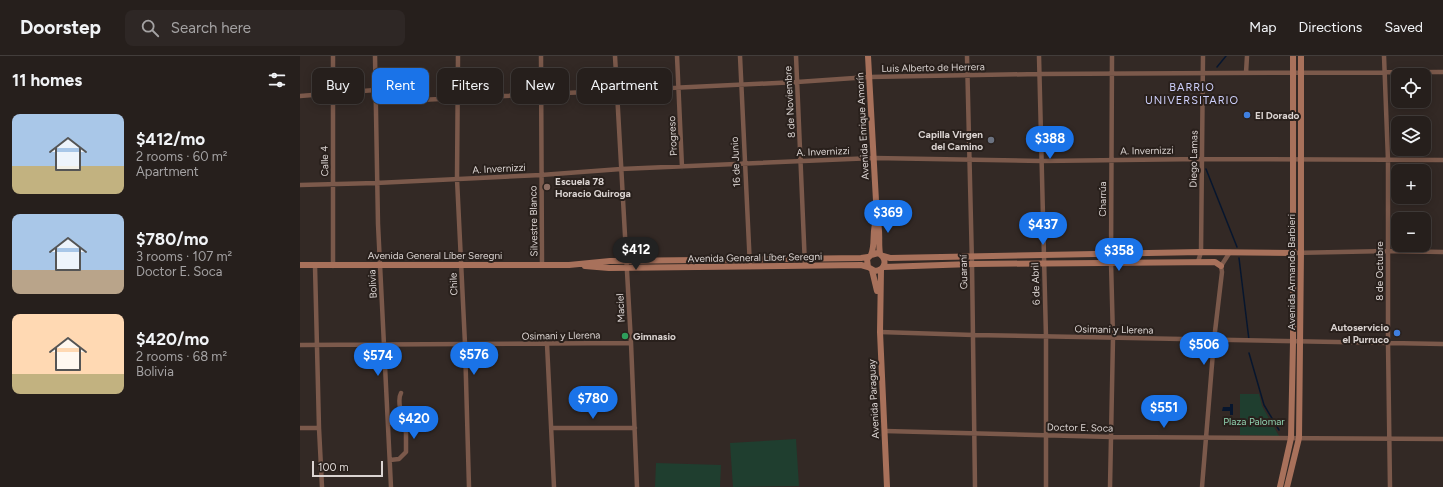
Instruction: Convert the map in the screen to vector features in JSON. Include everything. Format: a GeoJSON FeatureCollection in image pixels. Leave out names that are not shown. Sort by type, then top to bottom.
{"type":"FeatureCollection","features":[{"type":"Feature","properties":{"kind":"street","name":"Calle 4"},"geometry":{"type":"LineString","coordinates":[[333,56],[333,68]]}},
{"type":"Feature","properties":{"kind":"street","name":"Bolivia"},"geometry":{"type":"LineString","coordinates":[[375,56],[375,68]]}},
{"type":"Feature","properties":{"kind":"street","name":"Chile"},"geometry":{"type":"LineString","coordinates":[[458,56],[458,68]]}},
{"type":"Feature","properties":{"kind":"street","name":"Silvestre Blanco"},"geometry":{"type":"LineString","coordinates":[[541,56],[541,68]]}},
{"type":"Feature","properties":{"kind":"street","name":"Maciel"},"geometry":{"type":"LineString","coordinates":[[615,56],[616,68]]}},
{"type":"Feature","properties":{"kind":"street","name":"Progreso"},"geometry":{"type":"LineString","coordinates":[[677,56],[682,167]]}},
{"type":"Feature","properties":{"kind":"street","name":"16 de Junio"},"geometry":{"type":"LineString","coordinates":[[740,56],[750,267]]}},
{"type":"Feature","properties":{"kind":"street","name":"8 de Noviembre"},"geometry":{"type":"LineString","coordinates":[[796,56],[805,266]]}},
{"type":"Feature","properties":{"kind":"street","name":"Avenida Enrique Amorín"},"geometry":{"type":"LineString","coordinates":[[868,56],[877,219],[879,224],[879,247],[882,255]]}},
{"type":"Feature","properties":{"kind":"street","name":"Guaraní"},"geometry":{"type":"LineString","coordinates":[[967,56],[972,256],[975,487]]}},
{"type":"Feature","properties":{"kind":"street","name":"6 de Abril"},"geometry":{"type":"LineString","coordinates":[[1039,56],[1046,337],[1046,487]]}},
{"type":"Feature","properties":{"kind":"street","name":"Charrúa"},"geometry":{"type":"LineString","coordinates":[[1110,487],[1113,338],[1111,262],[1112,56]]}},
{"type":"Feature","properties":{"kind":"street","name":"Diego Lamas"},"geometry":{"type":"LineString","coordinates":[[1198,262],[1201,252],[1203,56]]}},
{"type":"Feature","properties":{"kind":"street"},"geometry":{"type":"LineString","coordinates":[[1246,73],[1247,56]]}},
{"type":"Feature","properties":{"kind":"street","name":"Avenida Armando Barbieri"},"geometry":{"type":"LineString","coordinates":[[1280,487],[1291,438],[1293,342],[1293,56]]}},
{"type":"Feature","properties":{"kind":"street","name":"Avenida Armando Barbieri"},"geometry":{"type":"LineString","coordinates":[[1287,487],[1299,438],[1301,342],[1301,56]]}},
{"type":"Feature","properties":{"kind":"street","name":"8 de Octubre"},"geometry":{"type":"LineString","coordinates":[[1384,56],[1388,160],[1390,487]]}},
{"type":"Feature","properties":{"kind":"street","name":"Luis Alberto de Herrera"},"geometry":{"type":"LineString","coordinates":[[672,88],[869,77],[1039,74],[1443,72]]}},
{"type":"Feature","properties":{"kind":"street"},"geometry":{"type":"LineString","coordinates":[[300,96],[312,95]]}},
{"type":"Feature","properties":{"kind":"street","name":"Calle 4"},"geometry":{"type":"LineString","coordinates":[[333,104],[334,266]]}},
{"type":"Feature","properties":{"kind":"street","name":"Bolivia"},"geometry":{"type":"LineString","coordinates":[[376,104],[376,183],[391,487]]}},
{"type":"Feature","properties":{"kind":"street","name":"Chile"},"geometry":{"type":"LineString","coordinates":[[458,104],[457,179],[465,344],[469,487]]}},
{"type":"Feature","properties":{"kind":"street","name":"Silvestre Blanco"},"geometry":{"type":"LineString","coordinates":[[541,104],[542,265]]}},
{"type":"Feature","properties":{"kind":"street","name":"Maciel"},"geometry":{"type":"LineString","coordinates":[[618,104],[631,343],[637,487]]}},
{"type":"Feature","properties":{"kind":"street","name":"A. Invernizzi"},"geometry":{"type":"LineString","coordinates":[[300,185],[376,183],[800,160],[874,158],[1042,161],[1202,159],[1443,160]]}},
{"type":"Feature","properties":{"kind":"street","name":"Avenida Enrique Amorín"},"geometry":{"type":"LineString","coordinates":[[869,256],[874,247],[874,224],[877,219]]}},
{"type":"Feature","properties":{"kind":"street"},"geometry":{"type":"LineString","coordinates":[[1221,266],[1215,262],[1111,262],[972,264],[870,269],[867,262],[869,256],[875,253],[890,258],[1201,252],[1443,252]]}},
{"type":"Feature","properties":{"kind":"street"},"geometry":{"type":"LineString","coordinates":[[1202,487],[1214,340],[1222,272],[1221,266],[1230,252]]}},
{"type":"Feature","properties":{"kind":"street"},"geometry":{"type":"LineString","coordinates":[[882,255],[885,262],[882,268]]}},
{"type":"Feature","properties":{"kind":"street","name":"Avenida General Líber Seregni"},"geometry":{"type":"LineString","coordinates":[[300,265],[569,265],[626,261],[861,258],[869,256]]}},
{"type":"Feature","properties":{"kind":"street","name":"Avenida General Líber Seregni"},"geometry":{"type":"LineString","coordinates":[[569,265],[608,268],[861,266],[870,269]]}},
{"type":"Feature","properties":{"kind":"street"},"geometry":{"type":"LineString","coordinates":[[315,266],[322,487]]}},
{"type":"Feature","properties":{"kind":"street","name":"Avenida Paraguay"},"geometry":{"type":"LineString","coordinates":[[882,268],[879,310],[887,487]]}},
{"type":"Feature","properties":{"kind":"street","name":"Avenida Paraguay"},"geometry":{"type":"LineString","coordinates":[[870,269],[879,310]]}},
{"type":"Feature","properties":{"kind":"street","name":"Osimani y Llerena"},"geometry":{"type":"LineString","coordinates":[[880,332],[1046,337],[1443,344]]}},
{"type":"Feature","properties":{"kind":"street","name":"Osimani y Llerena"},"geometry":{"type":"LineString","coordinates":[[300,345],[631,343]]}},
{"type":"Feature","properties":{"kind":"street"},"geometry":{"type":"LineString","coordinates":[[547,344],[554,487]]}},
{"type":"Feature","properties":{"kind":"street"},"geometry":{"type":"LineString","coordinates":[[390,460],[399,459],[406,452],[406,434],[399,402],[399,396],[401,393]]}},
{"type":"Feature","properties":{"kind":"street"},"geometry":{"type":"LineString","coordinates":[[388,423],[403,422]]}},
{"type":"Feature","properties":{"kind":"street"},"geometry":{"type":"LineString","coordinates":[[300,428],[319,428]]}},
{"type":"Feature","properties":{"kind":"street"},"geometry":{"type":"LineString","coordinates":[[551,428],[635,428]]}},
{"type":"Feature","properties":{"kind":"street","name":"Doctor E. Soca"},"geometry":{"type":"LineString","coordinates":[[885,431],[1112,437],[1443,439]]}},
{"type":"Feature","properties":{"kind":"green space","name":"Plaza Palomar"},"geometry":{"type":"Polygon","coordinates":[[[1240,394],[1259,394],[1262,406],[1279,436],[1240,435],[1240,394]]]}},
{"type":"Feature","properties":{"kind":"green space"},"geometry":{"type":"Polygon","coordinates":[[[796,439],[799,486],[733,487],[730,443],[796,439]]]}},
{"type":"Feature","properties":{"kind":"green space"},"geometry":{"type":"Polygon","coordinates":[[[656,463],[721,465],[720,487],[655,487],[656,463]]]}},
{"type":"Feature","properties":{"kind":"water"},"geometry":{"type":"Polygon","coordinates":[[[1230,404],[1233,404],[1233,415],[1230,415],[1230,411],[1222,411],[1223,407],[1230,407],[1230,404]]]}},
{"type":"Feature","properties":{"kind":"waterway"},"geometry":{"type":"LineString","coordinates":[[1217,67],[1226,56]]}},
{"type":"Feature","properties":{"kind":"waterway"},"geometry":{"type":"LineString","coordinates":[[1206,169],[1237,247]]}},
{"type":"Feature","properties":{"kind":"waterway"},"geometry":{"type":"LineString","coordinates":[[1239,258],[1249,340]]}},
{"type":"Feature","properties":{"kind":"waterway"},"geometry":{"type":"LineString","coordinates":[[1249,353],[1264,405],[1279,430]]}},
{"type":"Feature","properties":{"kind":"place","name":"El Dorado"},"geometry":{"type":"Point","coordinates":[1247,115]}},
{"type":"Feature","properties":{"kind":"place","name":"Capilla Virgen del Camino"},"geometry":{"type":"Point","coordinates":[991,140]}},
{"type":"Feature","properties":{"kind":"place","name":"Escuela 78 Horacio Quiroga"},"geometry":{"type":"Point","coordinates":[547,187]}},
{"type":"Feature","properties":{"kind":"place","name":"Autoservicio el Purruco"},"geometry":{"type":"Point","coordinates":[1397,333]}},
{"type":"Feature","properties":{"kind":"place","name":"Gimnasio"},"geometry":{"type":"Point","coordinates":[625,336]}},
{"type":"Feature","properties":{"kind":"district","name":"BARRIO UNIVERSITARIO"},"geometry":{"type":"Point","coordinates":[1192,93]}}]}
